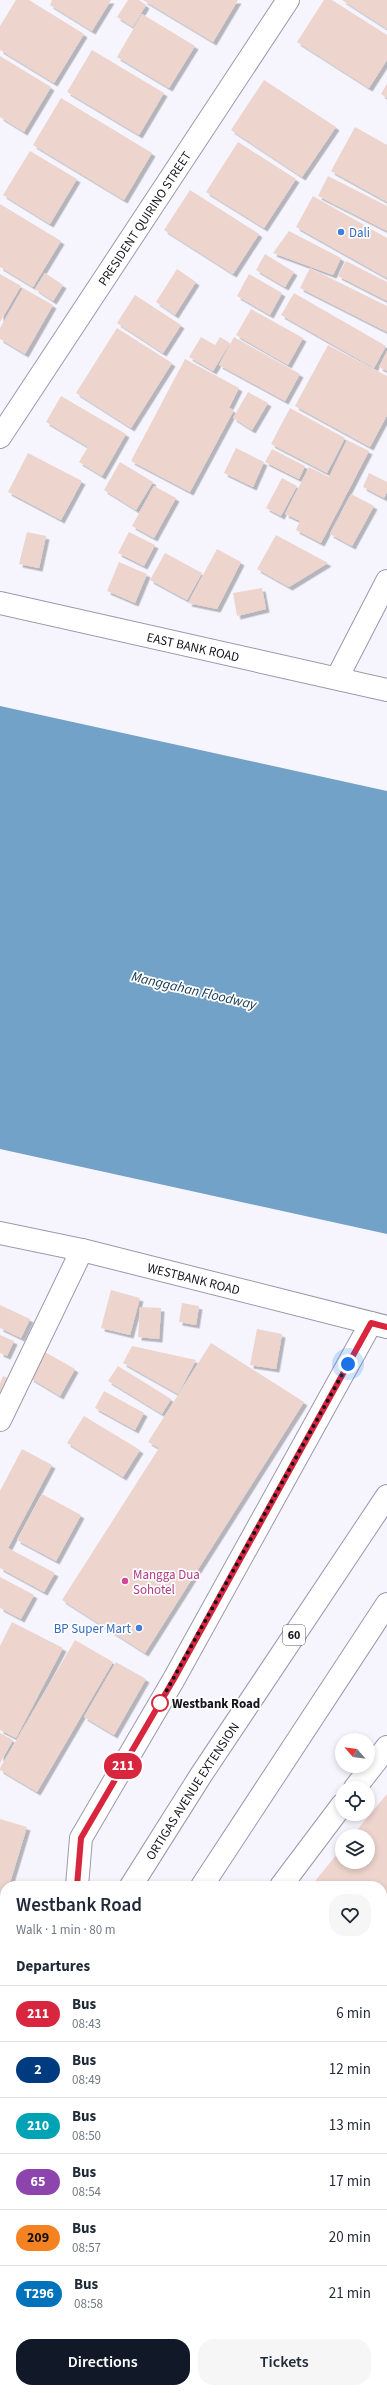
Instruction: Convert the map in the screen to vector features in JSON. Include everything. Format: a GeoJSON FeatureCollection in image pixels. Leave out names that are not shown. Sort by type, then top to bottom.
{"type":"FeatureCollection","features":[{"type":"Feature","properties":{"kind":"main road","name":"PRESIDENT QUIRINO STREET"},"geometry":{"type":"LineString","coordinates":[[0,437],[288,0]]}},
{"type":"Feature","properties":{"kind":"main road"},"geometry":{"type":"LineString","coordinates":[[337,678],[387,581]]}},
{"type":"Feature","properties":{"kind":"main road","name":"EAST BANK ROAD"},"geometry":{"type":"LineString","coordinates":[[0,603],[387,690]]}},
{"type":"Feature","properties":{"kind":"main road","name":"WESTBANK ROAD"},"geometry":{"type":"LineString","coordinates":[[0,1234],[82,1250],[379,1325]]}},
{"type":"Feature","properties":{"kind":"main road"},"geometry":{"type":"LineString","coordinates":[[0,1420],[82,1250]]}},
{"type":"Feature","properties":{"kind":"main road"},"geometry":{"type":"LineString","coordinates":[[77,1881],[81,1838],[379,1325]]}},
{"type":"Feature","properties":{"kind":"main road","name":"ORTIGAS AVENUE EXTENSION"},"geometry":{"type":"LineString","coordinates":[[133,1881],[201,1774],[387,1496]]}},
{"type":"Feature","properties":{"kind":"main road"},"geometry":{"type":"LineString","coordinates":[[205,1881],[387,1604]]}},
{"type":"Feature","properties":{"kind":"main road"},"geometry":{"type":"LineString","coordinates":[[360,1781],[387,1747]]}},
{"type":"Feature","properties":{"kind":"main road"},"geometry":{"type":"LineString","coordinates":[[285,1881],[335,1814]]}},
{"type":"Feature","properties":{"kind":"water","name":"Manggahan Floodway"},"geometry":{"type":"Polygon","coordinates":[[[0,706],[387,791],[387,1234],[0,1149],[0,706]]]}},
{"type":"Feature","properties":{"kind":"building"},"geometry":{"type":"Polygon","coordinates":[[[16,0],[29,0],[84,34],[54,83],[0,50],[0,26],[16,0]]]}},
{"type":"Feature","properties":{"kind":"building"},"geometry":{"type":"Polygon","coordinates":[[[52,0],[111,0],[92,31],[50,5],[52,0]]]}},
{"type":"Feature","properties":{"kind":"building"},"geometry":{"type":"Polygon","coordinates":[[[128,0],[139,0],[146,5],[133,27],[117,17],[128,0]]]}},
{"type":"Feature","properties":{"kind":"building"},"geometry":{"type":"Polygon","coordinates":[[[143,0],[238,0],[213,42],[143,0]]]}},
{"type":"Feature","properties":{"kind":"building"},"geometry":{"type":"Polygon","coordinates":[[[324,0],[332,0],[387,35],[387,60],[369,88],[297,42],[324,0]]]}},
{"type":"Feature","properties":{"kind":"building"},"geometry":{"type":"Polygon","coordinates":[[[342,0],[387,0],[387,29],[342,0]]]}},
{"type":"Feature","properties":{"kind":"building"},"geometry":{"type":"Polygon","coordinates":[[[142,14],[195,46],[169,88],[117,57],[142,14]]]}},
{"type":"Feature","properties":{"kind":"building"},"geometry":{"type":"Polygon","coordinates":[[[92,50],[164,93],[139,135],[67,92],[92,50]]]}},
{"type":"Feature","properties":{"kind":"building"},"geometry":{"type":"Polygon","coordinates":[[[0,56],[51,87],[24,132],[0,117],[0,56]]]}},
{"type":"Feature","properties":{"kind":"building"},"geometry":{"type":"Polygon","coordinates":[[[264,80],[336,127],[302,177],[231,130],[264,80]]]}},
{"type":"Feature","properties":{"kind":"building"},"geometry":{"type":"Polygon","coordinates":[[[387,84],[387,98],[381,94],[387,84]]]}},
{"type":"Feature","properties":{"kind":"building"},"geometry":{"type":"Polygon","coordinates":[[[61,98],[152,153],[124,200],[33,145],[61,98]]]}},
{"type":"Feature","properties":{"kind":"building"},"geometry":{"type":"Polygon","coordinates":[[[355,127],[387,145],[387,202],[331,171],[355,127]]]}},
{"type":"Feature","properties":{"kind":"building"},"geometry":{"type":"Polygon","coordinates":[[[238,142],[296,179],[264,228],[206,192],[238,142]]]}},
{"type":"Feature","properties":{"kind":"building"},"geometry":{"type":"Polygon","coordinates":[[[30,151],[77,179],[50,224],[3,195],[30,151]]]}},
{"type":"Feature","properties":{"kind":"building"},"geometry":{"type":"Polygon","coordinates":[[[328,176],[387,206],[387,231],[318,196],[328,176]]]}},
{"type":"Feature","properties":{"kind":"building"},"geometry":{"type":"Polygon","coordinates":[[[190,190],[259,234],[233,274],[164,230],[190,190]]]}},
{"type":"Feature","properties":{"kind":"building","name":"Dali"},"geometry":{"type":"Polygon","coordinates":[[[313,196],[387,238],[387,278],[296,227],[313,196]]]}},
{"type":"Feature","properties":{"kind":"building"},"geometry":{"type":"Polygon","coordinates":[[[0,204],[61,241],[33,287],[0,267],[0,204]]]}},
{"type":"Feature","properties":{"kind":"building"},"geometry":{"type":"Polygon","coordinates":[[[289,231],[341,258],[333,275],[273,253],[289,231]]]}},
{"type":"Feature","properties":{"kind":"building"},"geometry":{"type":"Polygon","coordinates":[[[265,254],[294,272],[285,287],[256,270],[265,254]]]}},
{"type":"Feature","properties":{"kind":"building"},"geometry":{"type":"Polygon","coordinates":[[[346,261],[387,282],[387,301],[338,276],[346,261]]]}},
{"type":"Feature","properties":{"kind":"building"},"geometry":{"type":"Polygon","coordinates":[[[310,268],[387,306],[387,332],[300,288],[310,268]]]}},
{"type":"Feature","properties":{"kind":"building"},"geometry":{"type":"Polygon","coordinates":[[[177,269],[196,282],[175,315],[156,302],[177,269]]]}},
{"type":"Feature","properties":{"kind":"building"},"geometry":{"type":"Polygon","coordinates":[[[45,273],[63,285],[53,301],[35,289],[45,273]]]}},
{"type":"Feature","properties":{"kind":"building"},"geometry":{"type":"Polygon","coordinates":[[[0,274],[21,286],[0,322],[0,274]]]}},
{"type":"Feature","properties":{"kind":"building"},"geometry":{"type":"Polygon","coordinates":[[[249,274],[282,293],[270,315],[237,296],[249,274]]]}},
{"type":"Feature","properties":{"kind":"building"},"geometry":{"type":"Polygon","coordinates":[[[23,288],[53,305],[25,354],[0,339],[0,328],[23,288]]]}},
{"type":"Feature","properties":{"kind":"building"},"geometry":{"type":"Polygon","coordinates":[[[294,293],[386,346],[374,368],[281,315],[294,293]]]}},
{"type":"Feature","properties":{"kind":"building"},"geometry":{"type":"Polygon","coordinates":[[[135,295],[181,325],[163,353],[117,323],[135,295]]]}},
{"type":"Feature","properties":{"kind":"building"},"geometry":{"type":"Polygon","coordinates":[[[251,309],[303,338],[288,365],[236,335],[251,309]]]}},
{"type":"Feature","properties":{"kind":"building"},"geometry":{"type":"Polygon","coordinates":[[[117,328],[172,363],[131,428],[76,393],[117,328]]]}},
{"type":"Feature","properties":{"kind":"building"},"geometry":{"type":"Polygon","coordinates":[[[201,337],[215,345],[220,337],[230,343],[213,371],[189,357],[201,337]]]}},
{"type":"Feature","properties":{"kind":"building"},"geometry":{"type":"Polygon","coordinates":[[[234,337],[300,374],[285,401],[219,365],[234,337]]]}},
{"type":"Feature","properties":{"kind":"building"},"geometry":{"type":"Polygon","coordinates":[[[328,345],[387,376],[387,415],[370,447],[295,406],[328,345]]]}},
{"type":"Feature","properties":{"kind":"building"},"geometry":{"type":"Polygon","coordinates":[[[387,351],[387,371],[379,367],[387,351]]]}},
{"type":"Feature","properties":{"kind":"building"},"geometry":{"type":"Polygon","coordinates":[[[185,359],[239,388],[229,408],[234,410],[190,492],[131,461],[185,359]]]}},
{"type":"Feature","properties":{"kind":"building"},"geometry":{"type":"Polygon","coordinates":[[[248,392],[268,403],[252,430],[233,418],[248,392]]]}},
{"type":"Feature","properties":{"kind":"building"},"geometry":{"type":"Polygon","coordinates":[[[61,396],[126,434],[102,476],[79,462],[88,447],[46,422],[61,396]]]}},
{"type":"Feature","properties":{"kind":"building"},"geometry":{"type":"Polygon","coordinates":[[[290,408],[345,438],[327,473],[271,444],[290,408]]]}},
{"type":"Feature","properties":{"kind":"building"},"geometry":{"type":"Polygon","coordinates":[[[347,440],[369,451],[321,543],[296,530],[300,521],[285,514],[309,467],[329,477],[347,440]]]}},
{"type":"Feature","properties":{"kind":"building"},"geometry":{"type":"Polygon","coordinates":[[[236,448],[264,462],[253,487],[224,473],[236,448]]]}},
{"type":"Feature","properties":{"kind":"building"},"geometry":{"type":"Polygon","coordinates":[[[272,449],[305,466],[299,479],[265,462],[272,449]]]}},
{"type":"Feature","properties":{"kind":"building"},"geometry":{"type":"Polygon","coordinates":[[[28,453],[82,481],[61,520],[8,492],[28,453]]]}},
{"type":"Feature","properties":{"kind":"building"},"geometry":{"type":"Polygon","coordinates":[[[120,462],[153,482],[136,510],[104,490],[120,462]]]}},
{"type":"Feature","properties":{"kind":"building"},"geometry":{"type":"Polygon","coordinates":[[[369,473],[387,482],[387,492],[384,498],[363,487],[369,473]]]}},
{"type":"Feature","properties":{"kind":"building"},"geometry":{"type":"Polygon","coordinates":[[[282,478],[297,486],[281,516],[266,508],[282,478]]]}},
{"type":"Feature","properties":{"kind":"building"},"geometry":{"type":"Polygon","coordinates":[[[154,486],[176,498],[154,538],[132,526],[154,486]]]}},
{"type":"Feature","properties":{"kind":"building"},"geometry":{"type":"Polygon","coordinates":[[[351,494],[374,506],[352,546],[330,534],[351,494]]]}},
{"type":"Feature","properties":{"kind":"building"},"geometry":{"type":"Polygon","coordinates":[[[27,532],[46,536],[39,568],[19,564],[27,532]]]}},
{"type":"Feature","properties":{"kind":"building"},"geometry":{"type":"Polygon","coordinates":[[[129,532],[155,545],[144,566],[118,553],[129,532]]]}},
{"type":"Feature","properties":{"kind":"building"},"geometry":{"type":"Polygon","coordinates":[[[276,535],[328,563],[289,587],[257,569],[276,535]]]}},
{"type":"Feature","properties":{"kind":"building"},"geometry":{"type":"Polygon","coordinates":[[[217,549],[241,562],[217,609],[188,603],[217,549]]]}},
{"type":"Feature","properties":{"kind":"building"},"geometry":{"type":"Polygon","coordinates":[[[165,553],[202,573],[187,600],[150,580],[165,553]]]}},
{"type":"Feature","properties":{"kind":"building"},"geometry":{"type":"Polygon","coordinates":[[[119,562],[147,574],[135,603],[107,591],[119,562]]]}},
{"type":"Feature","properties":{"kind":"building"},"geometry":{"type":"Polygon","coordinates":[[[262,588],[266,609],[237,616],[233,593],[262,588]]]}},
{"type":"Feature","properties":{"kind":"building"},"geometry":{"type":"Polygon","coordinates":[[[111,1290],[140,1298],[130,1335],[101,1328],[111,1290]]]}},
{"type":"Feature","properties":{"kind":"building"},"geometry":{"type":"Polygon","coordinates":[[[182,1303],[199,1306],[196,1325],[179,1322],[182,1303]]]}},
{"type":"Feature","properties":{"kind":"building"},"geometry":{"type":"Polygon","coordinates":[[[0,1305],[30,1319],[21,1338],[0,1328],[0,1305]]]}},
{"type":"Feature","properties":{"kind":"building"},"geometry":{"type":"Polygon","coordinates":[[[140,1307],[161,1308],[159,1339],[138,1337],[140,1307]]]}},
{"type":"Feature","properties":{"kind":"building"},"geometry":{"type":"Polygon","coordinates":[[[257,1329],[282,1334],[276,1369],[250,1365],[257,1329]]]}},
{"type":"Feature","properties":{"kind":"building"},"geometry":{"type":"Polygon","coordinates":[[[0,1335],[14,1341],[7,1356],[0,1353],[0,1335]]]}},
{"type":"Feature","properties":{"kind":"building"},"geometry":{"type":"Polygon","coordinates":[[[211,1343],[304,1402],[145,1653],[62,1600],[159,1448],[148,1442],[211,1343]]]}},
{"type":"Feature","properties":{"kind":"building"},"geometry":{"type":"Polygon","coordinates":[[[132,1346],[196,1360],[178,1394],[123,1363],[132,1346]]]}},
{"type":"Feature","properties":{"kind":"building"},"geometry":{"type":"Polygon","coordinates":[[[45,1352],[75,1369],[60,1396],[30,1378],[45,1352]]]}},
{"type":"Feature","properties":{"kind":"building"},"geometry":{"type":"Polygon","coordinates":[[[118,1366],[171,1399],[162,1414],[108,1381],[118,1366]]]}},
{"type":"Feature","properties":{"kind":"building"},"geometry":{"type":"Polygon","coordinates":[[[3,1376],[14,1381],[0,1400],[0,1383],[3,1376]]]}},
{"type":"Feature","properties":{"kind":"building"},"geometry":{"type":"Polygon","coordinates":[[[104,1391],[144,1413],[135,1430],[95,1408],[104,1391]]]}},
{"type":"Feature","properties":{"kind":"building"},"geometry":{"type":"Polygon","coordinates":[[[84,1416],[140,1450],[123,1477],[67,1443],[84,1416]]]}},
{"type":"Feature","properties":{"kind":"building"},"geometry":{"type":"Polygon","coordinates":[[[22,1449],[52,1465],[8,1548],[55,1573],[44,1592],[0,1568],[0,1491],[22,1449]]]}},
{"type":"Feature","properties":{"kind":"building"},"geometry":{"type":"Polygon","coordinates":[[[42,1494],[81,1515],[56,1561],[17,1540],[42,1494]]]}},
{"type":"Feature","properties":{"kind":"building"},"geometry":{"type":"Polygon","coordinates":[[[0,1577],[34,1595],[21,1619],[0,1608],[0,1577]]]}},
{"type":"Feature","properties":{"kind":"building"},"geometry":{"type":"Polygon","coordinates":[[[12,1622],[63,1648],[16,1738],[0,1730],[0,1646],[12,1622]]]}},
{"type":"Feature","properties":{"kind":"building"},"geometry":{"type":"Polygon","coordinates":[[[75,1640],[113,1662],[37,1792],[0,1770],[0,1768],[75,1640]]]}},
{"type":"Feature","properties":{"kind":"building"},"geometry":{"type":"Polygon","coordinates":[[[116,1662],[146,1679],[114,1735],[84,1717],[116,1662]]]}},
{"type":"Feature","properties":{"kind":"building"},"geometry":{"type":"Polygon","coordinates":[[[0,1733],[13,1740],[0,1763],[0,1733]]]}},
{"type":"Feature","properties":{"kind":"building"},"geometry":{"type":"Polygon","coordinates":[[[387,1794],[387,1881],[315,1881],[335,1857],[335,1869],[375,1869],[375,1829],[358,1829],[364,1821],[375,1821],[375,1808],[387,1794]]]}},
{"type":"Feature","properties":{"kind":"building"},"geometry":{"type":"Polygon","coordinates":[[[0,1819],[27,1827],[11,1881],[0,1881],[0,1819]]]}},
{"type":"Feature","properties":{"kind":"bus line","name":"211"},"geometry":{"type":"LineString","coordinates":[[77,1881],[81,1838],[174,1679],[371,1323],[387,1327]]}},
{"type":"Feature","properties":{"kind":"place","name":"Dali"},"geometry":{"type":"Point","coordinates":[341,232]}},
{"type":"Feature","properties":{"kind":"place","name":"Mangga Dua Sohotel"},"geometry":{"type":"Point","coordinates":[125,1581]}},
{"type":"Feature","properties":{"kind":"place","name":"BP Super Mart"},"geometry":{"type":"Point","coordinates":[139,1628]}},
{"type":"Feature","properties":{"kind":"place","name":"Westbank Road"},"geometry":{"type":"Point","coordinates":[160,1703]}},
{"type":"Feature","properties":{"kind":"route"},"geometry":{"type":"LineString","coordinates":[[160,1703],[158,1706],[348,1364]]}}]}
